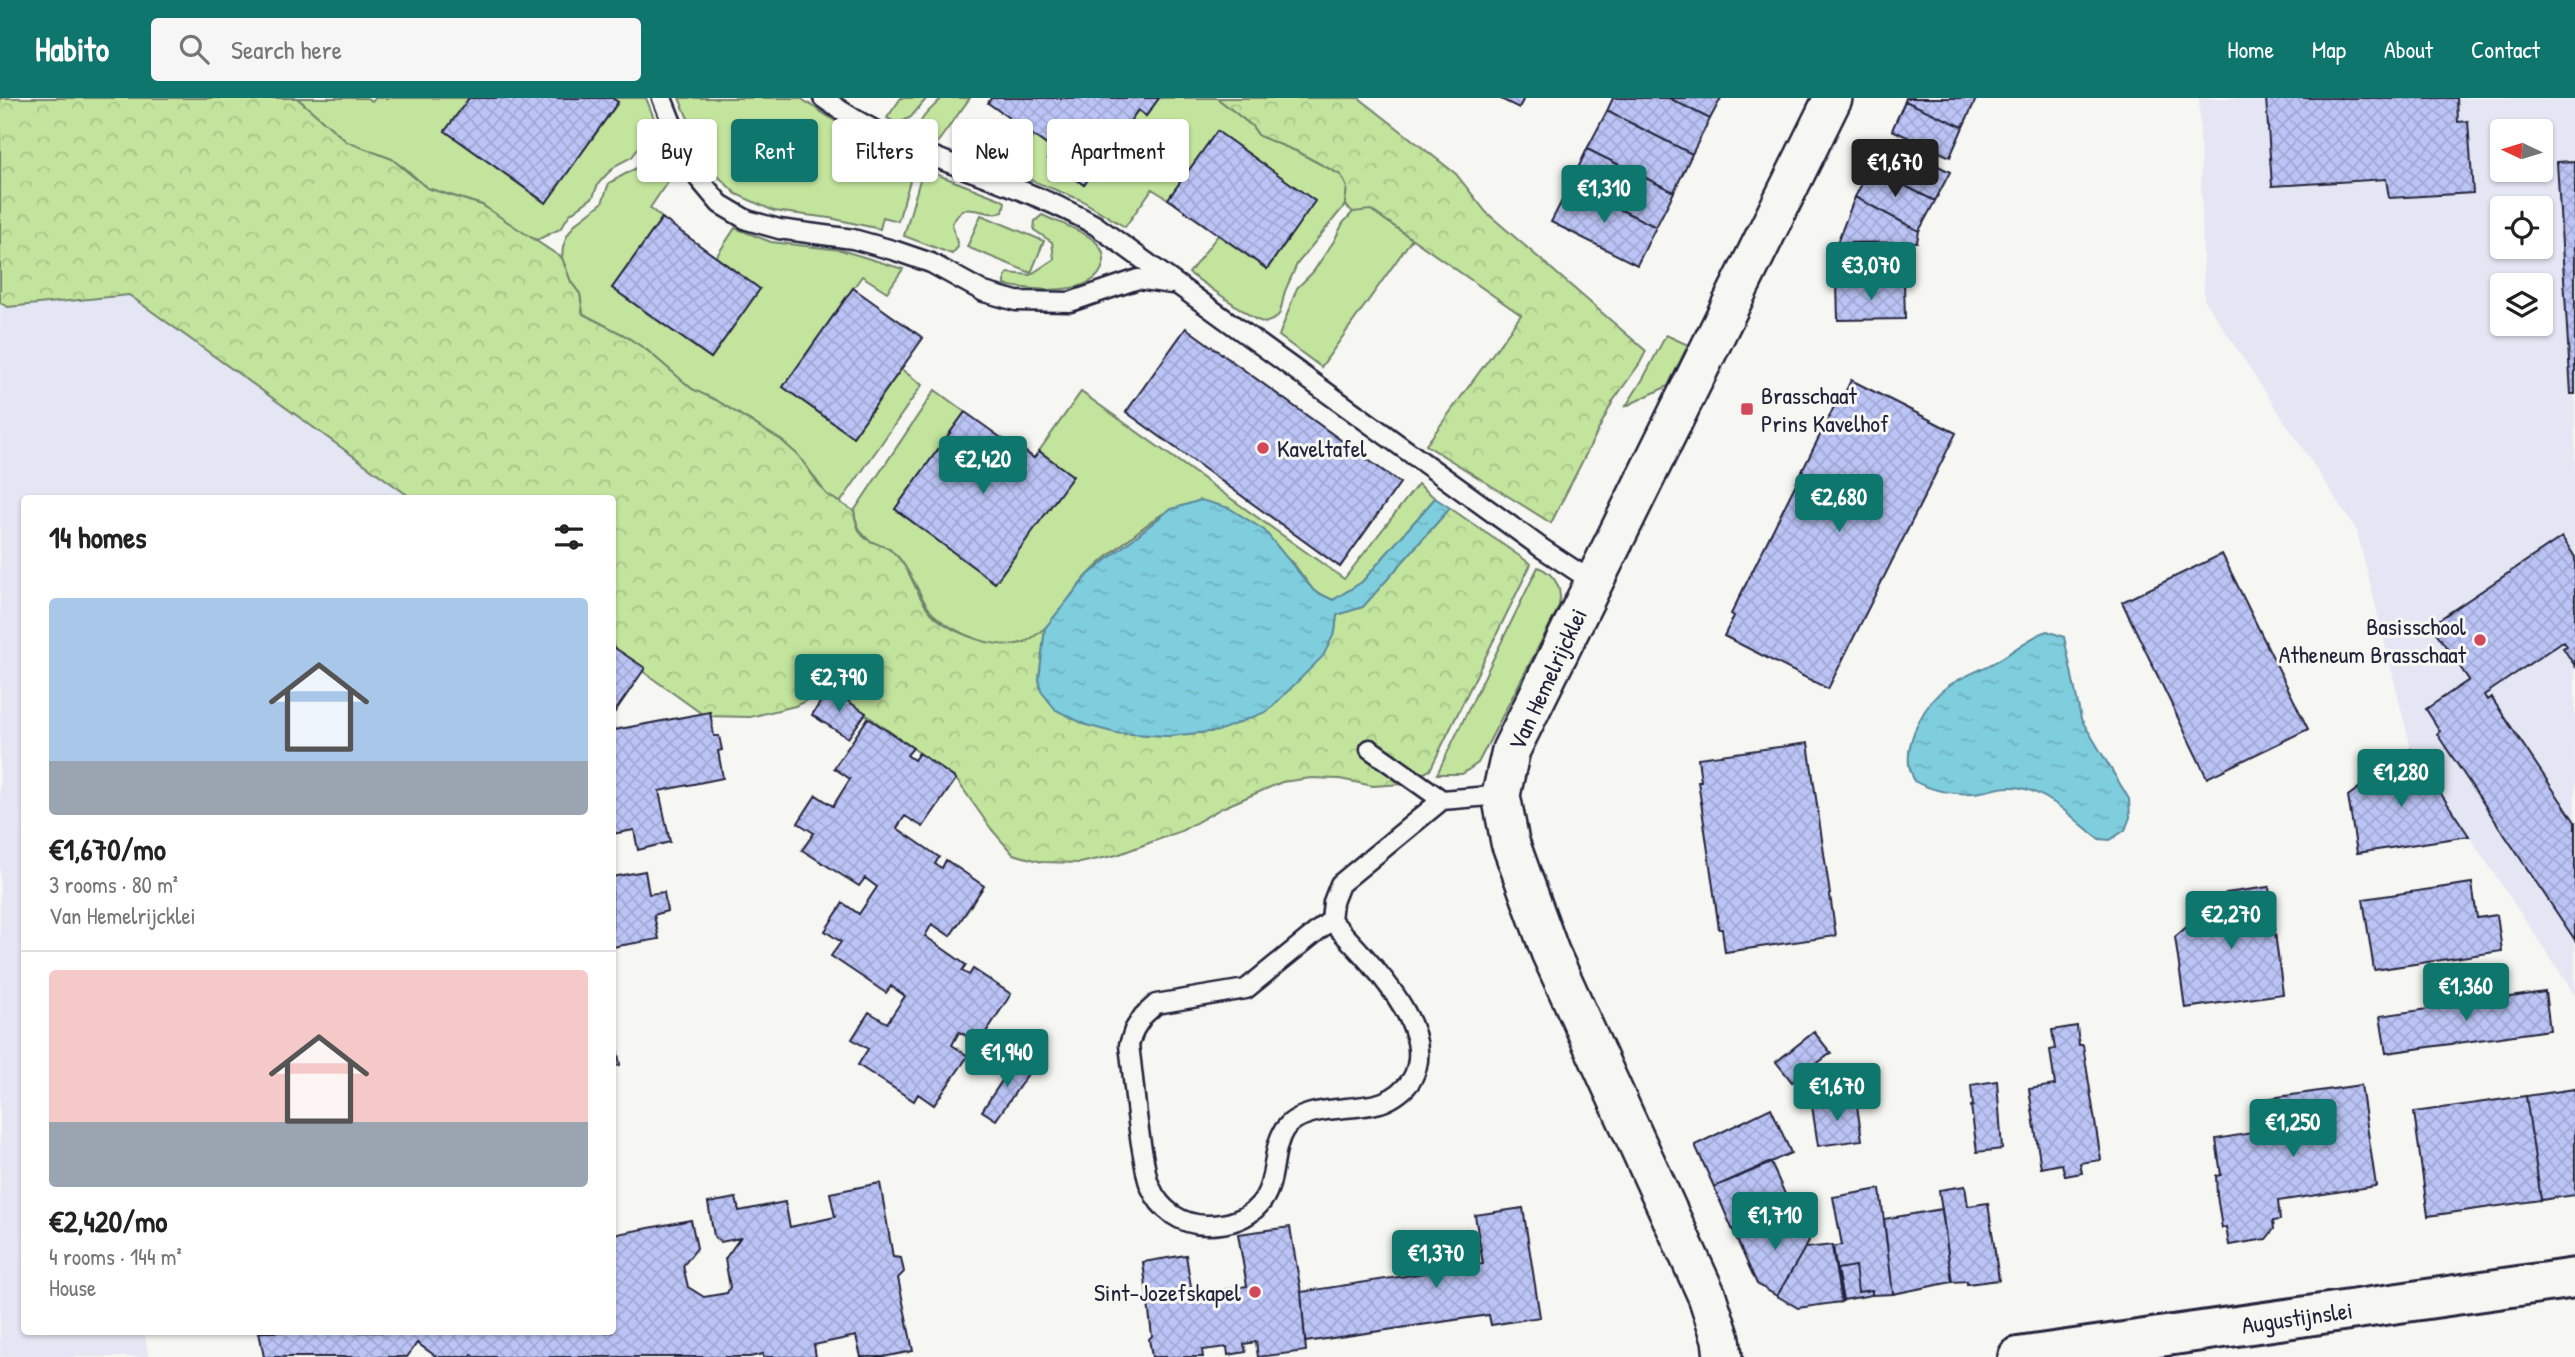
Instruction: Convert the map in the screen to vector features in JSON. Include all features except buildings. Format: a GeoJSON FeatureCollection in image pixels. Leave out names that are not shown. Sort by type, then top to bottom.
{"type":"FeatureCollection","features":[{"type":"Feature","properties":{"kind":"street","name":"Van Hemelrijcklei"},"geometry":{"type":"LineString","coordinates":[[1723,1357],[1721,1339],[1707,1296],[1550,952],[1510,842],[1500,795],[1511,750],[1833,98]]}},
{"type":"Feature","properties":{"kind":"street","name":"Augustijnslei"},"geometry":{"type":"LineString","coordinates":[[2018,1357],[2575,1278]]}},
{"type":"Feature","properties":{"kind":"lane"},"geometry":{"type":"LineString","coordinates":[[662,98],[683,151],[699,179],[720,204],[747,220],[779,229],[853,239],[896,251],[931,263],[984,292],[1016,301],[1070,302],[1138,279],[1158,280],[1177,286]]}},
{"type":"Feature","properties":{"kind":"lane"},"geometry":{"type":"LineString","coordinates":[[823,98],[857,120],[922,154],[1070,210],[1095,225],[1543,549],[1593,582]]}},
{"type":"Feature","properties":{"kind":"lane"},"geometry":{"type":"LineString","coordinates":[[1370,749],[1442,800]]}},
{"type":"Feature","properties":{"kind":"lane"},"geometry":{"type":"LineString","coordinates":[[1331,920],[1400,1002],[1413,1024],[1418,1040],[1416,1071],[1409,1084],[1383,1102],[1308,1114],[1296,1119],[1284,1130],[1271,1184],[1260,1204],[1244,1217],[1228,1223],[1207,1226],[1188,1224],[1171,1215],[1158,1202],[1149,1184],[1140,1141],[1129,1045],[1143,1016],[1156,1004],[1246,989],[1331,920],[1340,884],[1442,800],[1500,795]]}},
{"type":"Feature","properties":{"kind":"shaded area","name":"Basisschool Atheneum Brasschaat"},"geometry":{"type":"Polygon","coordinates":[[[2199,98],[2575,98],[2575,995],[2411,749],[2357,531],[2204,299],[2199,98]]]}},
{"type":"Feature","properties":{"kind":"shaded area"},"geometry":{"type":"Polygon","coordinates":[[[0,189],[436,495],[21,495],[21,1335],[145,1335],[149,1357],[0,1357],[0,189]]]}},
{"type":"Feature","properties":{"kind":"green space"},"geometry":{"type":"Polygon","coordinates":[[[0,98],[297,98],[347,142],[392,159],[427,188],[482,205],[562,258],[571,282],[580,294],[583,314],[648,351],[692,389],[716,400],[781,440],[798,455],[826,494],[854,511],[860,533],[865,538],[892,551],[899,558],[925,605],[943,623],[969,636],[997,644],[1025,642],[1045,628],[1039,680],[1116,733],[1168,736],[1218,731],[1335,632],[1337,615],[1363,607],[1450,508],[1531,564],[1430,770],[1403,784],[1373,786],[1340,779],[1311,778],[1282,782],[1222,808],[1181,831],[1117,855],[1080,863],[1042,862],[1013,854],[992,830],[956,779],[830,689],[795,706],[750,717],[705,716],[616,652],[616,495],[407,495],[129,295],[8,307],[0,303],[0,98]]]}},
{"type":"Feature","properties":{"kind":"green space"},"geometry":{"type":"Polygon","coordinates":[[[297,98],[367,98],[372,101],[375,98],[469,98],[446,131],[545,203],[618,103],[612,98],[646,98],[654,119],[637,119],[637,150],[632,157],[607,174],[598,184],[593,197],[570,214],[560,229],[537,240],[525,235],[482,205],[427,188],[404,167],[347,142],[297,98]]]}},
{"type":"Feature","properties":{"kind":"green space"},"geometry":{"type":"Polygon","coordinates":[[[679,98],[800,98],[832,119],[832,182],[910,182],[898,221],[883,217],[880,229],[830,218],[774,211],[736,194],[717,175],[717,119],[688,119],[679,98]]]}},
{"type":"Feature","properties":{"kind":"green space"},"geometry":{"type":"Polygon","coordinates":[[[901,98],[927,98],[907,119],[887,118],[901,98]]]}},
{"type":"Feature","properties":{"kind":"green space"},"geometry":{"type":"Polygon","coordinates":[[[942,98],[970,98],[938,142],[938,119],[923,119],[942,98]]]}},
{"type":"Feature","properties":{"kind":"green space"},"geometry":{"type":"Polygon","coordinates":[[[1159,98],[1217,98],[1252,126],[1259,136],[1296,151],[1341,175],[1347,187],[1345,205],[1297,264],[1285,291],[1280,313],[1275,319],[1265,323],[1255,319],[1189,273],[1218,235],[1267,269],[1314,201],[1217,132],[1189,170],[1189,119],[1132,119],[1138,110],[1146,116],[1159,98]]]}},
{"type":"Feature","properties":{"kind":"green space"},"geometry":{"type":"Polygon","coordinates":[[[1217,98],[1359,98],[1456,174],[1486,212],[1646,351],[1613,401],[1551,523],[1426,445],[1521,315],[1371,210],[1353,212],[1345,205],[1347,187],[1341,175],[1296,151],[1259,136],[1252,126],[1217,98]]]}},
{"type":"Feature","properties":{"kind":"green space"},"geometry":{"type":"Polygon","coordinates":[[[1034,136],[1047,145],[1047,182],[1080,182],[1084,185],[1086,182],[1180,182],[1168,199],[1152,189],[1125,227],[1081,200],[1033,181],[1034,136]]]}},
{"type":"Feature","properties":{"kind":"green space"},"geometry":{"type":"Polygon","coordinates":[[[637,168],[637,182],[667,182],[650,208],[662,218],[612,288],[711,358],[759,289],[716,257],[735,228],[771,242],[841,250],[903,269],[887,292],[862,276],[783,387],[853,437],[901,369],[922,385],[840,503],[826,494],[807,467],[751,421],[692,389],[648,351],[583,314],[580,294],[571,282],[562,258],[563,247],[575,224],[602,203],[609,183],[637,168]]]}},
{"type":"Feature","properties":{"kind":"green space"},"geometry":{"type":"Polygon","coordinates":[[[938,175],[1005,202],[1003,212],[998,213],[962,210],[952,223],[958,247],[952,254],[904,236],[919,182],[938,182],[938,175]]]}},
{"type":"Feature","properties":{"kind":"green space"},"geometry":{"type":"Polygon","coordinates":[[[1371,210],[1412,239],[1321,367],[1279,336],[1297,288],[1313,272],[1343,223],[1353,212],[1371,210]]]}},
{"type":"Feature","properties":{"kind":"green space"},"geometry":{"type":"Polygon","coordinates":[[[981,215],[1044,241],[1031,273],[967,247],[981,215]]]}},
{"type":"Feature","properties":{"kind":"green space"},"geometry":{"type":"Polygon","coordinates":[[[1042,215],[1095,241],[1104,258],[1098,276],[1088,283],[1060,289],[1030,289],[1005,285],[1008,273],[1030,275],[1054,259],[1052,242],[1034,230],[1035,221],[1042,215]]]}},
{"type":"Feature","properties":{"kind":"green space"},"geometry":{"type":"Polygon","coordinates":[[[1666,335],[1688,345],[1668,386],[1626,406],[1643,379],[1666,335]]]}},
{"type":"Feature","properties":{"kind":"green space"},"geometry":{"type":"Polygon","coordinates":[[[935,390],[965,412],[895,509],[995,582],[1039,451],[1081,392],[1344,579],[1418,484],[1435,498],[1362,582],[1333,600],[1314,591],[1293,563],[1201,500],[1178,507],[1151,522],[1103,560],[1036,636],[1015,645],[990,643],[952,628],[933,614],[912,578],[889,548],[864,536],[855,519],[854,511],[935,390]]]}},
{"type":"Feature","properties":{"kind":"green space"},"geometry":{"type":"Polygon","coordinates":[[[1538,567],[1550,574],[1557,584],[1560,597],[1557,611],[1478,763],[1462,774],[1437,774],[1538,567]]]}},
{"type":"Feature","properties":{"kind":"water"},"geometry":{"type":"Polygon","coordinates":[[[1435,498],[1450,508],[1363,607],[1337,615],[1335,632],[1323,656],[1268,711],[1218,731],[1168,736],[1116,733],[1086,725],[1056,710],[1041,691],[1039,680],[1045,628],[1088,575],[1169,510],[1201,500],[1229,508],[1264,530],[1314,591],[1333,600],[1362,582],[1435,498]]]}},
{"type":"Feature","properties":{"kind":"water"},"geometry":{"type":"Polygon","coordinates":[[[2047,631],[2064,637],[2081,719],[2129,799],[2130,817],[2125,830],[2110,840],[2099,839],[2063,809],[2032,791],[2009,787],[1973,793],[1942,791],[1914,781],[1909,767],[1914,732],[1925,710],[1940,693],[1954,682],[1997,661],[2047,631]]]}},
{"type":"Feature","properties":{"kind":"place","name":"Brasschaat Prins Kavelhof"},"geometry":{"type":"Point","coordinates":[1747,409]}},
{"type":"Feature","properties":{"kind":"place","name":"Kaveltafel"},"geometry":{"type":"Point","coordinates":[1263,448]}},
{"type":"Feature","properties":{"kind":"place","name":"Basisschool Atheneum Brasschaat"},"geometry":{"type":"Point","coordinates":[2480,640]}},
{"type":"Feature","properties":{"kind":"place","name":"Sint-Jozefskapel"},"geometry":{"type":"Point","coordinates":[1255,1292]}}]}
